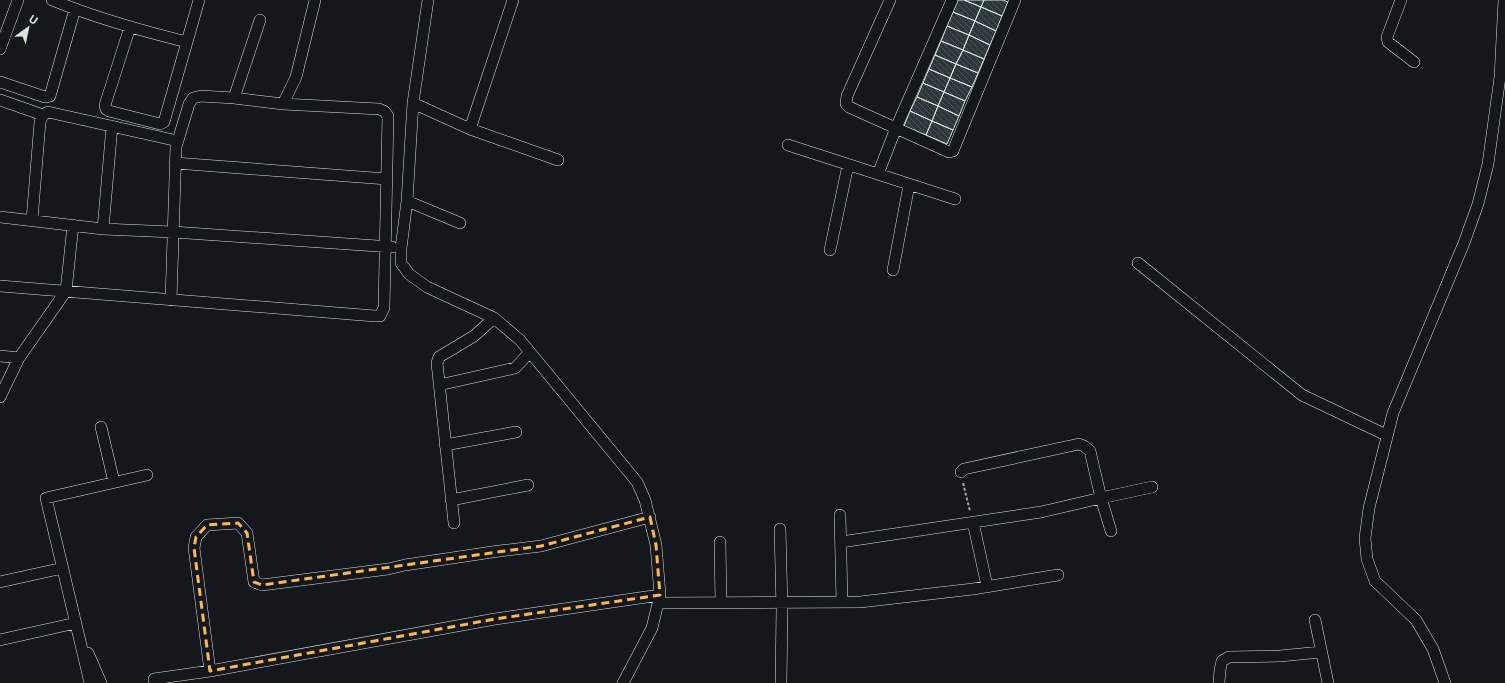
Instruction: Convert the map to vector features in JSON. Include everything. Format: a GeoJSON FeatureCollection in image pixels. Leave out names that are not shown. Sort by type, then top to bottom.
{"type":"FeatureCollection","features":[{"type":"Feature","properties":{"kind":"street"},"geometry":{"type":"LineString","coordinates":[[0,49],[18,0]]}},
{"type":"Feature","properties":{"kind":"street"},"geometry":{"type":"LineString","coordinates":[[52,0],[75,9],[187,42]]}},
{"type":"Feature","properties":{"kind":"street"},"geometry":{"type":"LineString","coordinates":[[130,26],[105,105],[106,109],[160,124],[164,122],[199,0]]}},
{"type":"Feature","properties":{"kind":"street"},"geometry":{"type":"LineString","coordinates":[[283,104],[296,77],[315,0]]}},
{"type":"Feature","properties":{"kind":"street"},"geometry":{"type":"LineString","coordinates":[[428,0],[413,103],[407,201],[401,248],[401,263],[409,274],[427,286],[494,318],[510,330],[637,482],[645,500],[656,545],[659,599],[652,628],[624,683]]}},
{"type":"Feature","properties":{"kind":"street"},"geometry":{"type":"LineString","coordinates":[[470,129],[513,0]]}},
{"type":"Feature","properties":{"kind":"street"},"geometry":{"type":"LineString","coordinates":[[890,0],[845,100],[846,104],[849,107],[949,152],[953,150],[1015,0]]}},
{"type":"Feature","properties":{"kind":"street"},"geometry":{"type":"LineString","coordinates":[[878,174],[896,128],[952,0]]}},
{"type":"Feature","properties":{"kind":"street"},"geometry":{"type":"LineString","coordinates":[[1401,0],[1387,37],[1388,42],[1414,62]]}},
{"type":"Feature","properties":{"kind":"street"},"geometry":{"type":"LineString","coordinates":[[1445,683],[1433,649],[1416,620],[1375,581],[1367,559],[1365,538],[1368,508],[1393,413],[1464,243],[1478,204],[1493,137],[1500,77],[1504,0]]}},
{"type":"Feature","properties":{"kind":"street"},"geometry":{"type":"LineString","coordinates":[[0,82],[48,98],[50,96],[75,9]]}},
{"type":"Feature","properties":{"kind":"street"},"geometry":{"type":"LineString","coordinates":[[234,98],[260,20]]}},
{"type":"Feature","properties":{"kind":"street"},"geometry":{"type":"LineString","coordinates":[[0,286],[66,291],[171,300],[367,316],[380,316],[384,308],[386,247],[388,116],[384,111],[379,109],[283,104],[234,98],[201,96],[193,98],[189,104],[176,147],[171,300]]}},
{"type":"Feature","properties":{"kind":"street"},"geometry":{"type":"LineString","coordinates":[[0,100],[43,115]]}},
{"type":"Feature","properties":{"kind":"street"},"geometry":{"type":"LineString","coordinates":[[413,103],[470,129],[558,160]]}},
{"type":"Feature","properties":{"kind":"street"},"geometry":{"type":"LineString","coordinates":[[32,220],[40,122],[43,115],[48,112],[178,141]]}},
{"type":"Feature","properties":{"kind":"street"},"geometry":{"type":"LineString","coordinates":[[103,229],[112,126]]}},
{"type":"Feature","properties":{"kind":"street"},"geometry":{"type":"LineString","coordinates":[[788,145],[955,199]]}},
{"type":"Feature","properties":{"kind":"street"},"geometry":{"type":"LineString","coordinates":[[175,163],[387,179]]}},
{"type":"Feature","properties":{"kind":"street"},"geometry":{"type":"LineString","coordinates":[[830,250],[848,164]]}},
{"type":"Feature","properties":{"kind":"street"},"geometry":{"type":"LineString","coordinates":[[893,270],[909,185]]}},
{"type":"Feature","properties":{"kind":"street"},"geometry":{"type":"LineString","coordinates":[[407,201],[460,223]]}},
{"type":"Feature","properties":{"kind":"street"},"geometry":{"type":"LineString","coordinates":[[0,217],[103,229],[173,232],[401,248]]}},
{"type":"Feature","properties":{"kind":"street"},"geometry":{"type":"LineString","coordinates":[[0,397],[19,358],[66,291],[73,225]]}},
{"type":"Feature","properties":{"kind":"street"},"geometry":{"type":"LineString","coordinates":[[1138,263],[1302,395],[1386,435]]}},
{"type":"Feature","properties":{"kind":"street"},"geometry":{"type":"LineString","coordinates":[[454,523],[437,363],[439,356],[474,336],[494,318]]}},
{"type":"Feature","properties":{"kind":"street"},"geometry":{"type":"LineString","coordinates":[[439,385],[515,368],[529,353]]}},
{"type":"Feature","properties":{"kind":"street"},"geometry":{"type":"LineString","coordinates":[[0,356],[19,358]]}},
{"type":"Feature","properties":{"kind":"street"},"geometry":{"type":"LineString","coordinates":[[101,427],[114,482]]}},
{"type":"Feature","properties":{"kind":"street"},"geometry":{"type":"LineString","coordinates":[[445,444],[516,432]]}},
{"type":"Feature","properties":{"kind":"street"},"geometry":{"type":"LineString","coordinates":[[962,472],[964,469],[1079,444],[1090,451],[1101,498],[1111,531]]}},
{"type":"Feature","properties":{"kind":"street"},"geometry":{"type":"LineString","coordinates":[[97,683],[76,623],[46,498],[147,475]]}},
{"type":"Feature","properties":{"kind":"street"},"geometry":{"type":"LineString","coordinates":[[451,500],[528,485]]}},
{"type":"Feature","properties":{"kind":"street"},"geometry":{"type":"LineString","coordinates":[[841,542],[1041,512],[1152,486]]}},
{"type":"Feature","properties":{"kind":"street"},"geometry":{"type":"LineString","coordinates":[[840,516],[842,602]]}},
{"type":"Feature","properties":{"kind":"street"},"geometry":{"type":"LineString","coordinates":[[210,671],[194,548],[196,537],[207,525],[238,523],[247,533],[254,582],[262,585],[388,569],[405,565],[541,546],[650,517]]}},
{"type":"Feature","properties":{"kind":"street"},"geometry":{"type":"LineString","coordinates":[[973,522],[987,586]]}},
{"type":"Feature","properties":{"kind":"street"},"geometry":{"type":"LineString","coordinates":[[780,529],[782,602],[781,683]]}},
{"type":"Feature","properties":{"kind":"street"},"geometry":{"type":"LineString","coordinates":[[720,542],[721,603]]}},
{"type":"Feature","properties":{"kind":"street"},"geometry":{"type":"LineString","coordinates":[[0,582],[63,568]]}},
{"type":"Feature","properties":{"kind":"street"},"geometry":{"type":"LineString","coordinates":[[155,683],[154,679],[210,671],[495,619],[659,599],[721,603],[860,602],[973,589],[1058,575]]}},
{"type":"Feature","properties":{"kind":"street"},"geometry":{"type":"LineString","coordinates":[[1315,620],[1328,683]]}},
{"type":"Feature","properties":{"kind":"street"},"geometry":{"type":"LineString","coordinates":[[0,640],[76,623]]}},
{"type":"Feature","properties":{"kind":"street"},"geometry":{"type":"LineString","coordinates":[[1220,683],[1222,661],[1229,657],[1280,656],[1321,652]]}},
{"type":"Feature","properties":{"kind":"path"},"geometry":{"type":"LineString","coordinates":[[962,472],[973,522]]}},
{"type":"Feature","properties":{"kind":"highlighted area"},"geometry":{"type":"Polygon","coordinates":[[[650,517],[656,545],[660,595],[495,619],[210,671],[194,548],[196,537],[207,525],[238,523],[247,533],[254,582],[262,585],[541,546],[650,517]]]}},
{"type":"Feature","properties":{"kind":"building"},"geometry":{"type":"Polygon","coordinates":[[[958,0],[964,0],[981,7],[975,21],[953,12],[958,0]]]}},
{"type":"Feature","properties":{"kind":"building"},"geometry":{"type":"Polygon","coordinates":[[[964,0],[984,0],[981,7],[964,0]]]}},
{"type":"Feature","properties":{"kind":"building"},"geometry":{"type":"Polygon","coordinates":[[[984,0],[1003,0],[1008,2],[1002,16],[981,7],[984,0]]]}},
{"type":"Feature","properties":{"kind":"building"},"geometry":{"type":"Polygon","coordinates":[[[981,7],[1002,16],[996,31],[975,21],[981,7]]]}},
{"type":"Feature","properties":{"kind":"building"},"geometry":{"type":"Polygon","coordinates":[[[953,12],[975,21],[969,35],[947,26],[953,12]]]}},
{"type":"Feature","properties":{"kind":"building"},"geometry":{"type":"Polygon","coordinates":[[[975,21],[996,31],[990,45],[969,35],[975,21]]]}},
{"type":"Feature","properties":{"kind":"building"},"geometry":{"type":"Polygon","coordinates":[[[947,26],[969,35],[963,50],[941,41],[947,26]]]}},
{"type":"Feature","properties":{"kind":"building"},"geometry":{"type":"Polygon","coordinates":[[[969,35],[990,45],[984,59],[963,50],[969,35]]]}},
{"type":"Feature","properties":{"kind":"building"},"geometry":{"type":"Polygon","coordinates":[[[941,41],[963,50],[956,64],[935,55],[941,41]]]}},
{"type":"Feature","properties":{"kind":"building"},"geometry":{"type":"Polygon","coordinates":[[[963,50],[984,59],[978,73],[956,64],[963,50]]]}},
{"type":"Feature","properties":{"kind":"building"},"geometry":{"type":"Polygon","coordinates":[[[935,55],[956,64],[950,78],[929,69],[935,55]]]}},
{"type":"Feature","properties":{"kind":"building"},"geometry":{"type":"Polygon","coordinates":[[[956,64],[978,73],[972,87],[950,78],[956,64]]]}},
{"type":"Feature","properties":{"kind":"building"},"geometry":{"type":"Polygon","coordinates":[[[929,69],[950,78],[944,92],[923,83],[929,69]]]}},
{"type":"Feature","properties":{"kind":"building"},"geometry":{"type":"Polygon","coordinates":[[[950,78],[972,87],[965,101],[944,92],[950,78]]]}},
{"type":"Feature","properties":{"kind":"building"},"geometry":{"type":"Polygon","coordinates":[[[923,83],[944,92],[938,106],[917,97],[923,83]]]}},
{"type":"Feature","properties":{"kind":"building"},"geometry":{"type":"Polygon","coordinates":[[[944,92],[965,101],[959,116],[938,106],[944,92]]]}},
{"type":"Feature","properties":{"kind":"building"},"geometry":{"type":"Polygon","coordinates":[[[917,97],[938,106],[932,121],[910,111],[917,97]]]}},
{"type":"Feature","properties":{"kind":"building"},"geometry":{"type":"Polygon","coordinates":[[[938,106],[959,116],[953,130],[932,121],[938,106]]]}},
{"type":"Feature","properties":{"kind":"building"},"geometry":{"type":"Polygon","coordinates":[[[910,111],[932,121],[926,135],[904,126],[910,111]]]}},
{"type":"Feature","properties":{"kind":"building"},"geometry":{"type":"Polygon","coordinates":[[[932,121],[953,130],[947,144],[926,135],[932,121]]]}}]}
